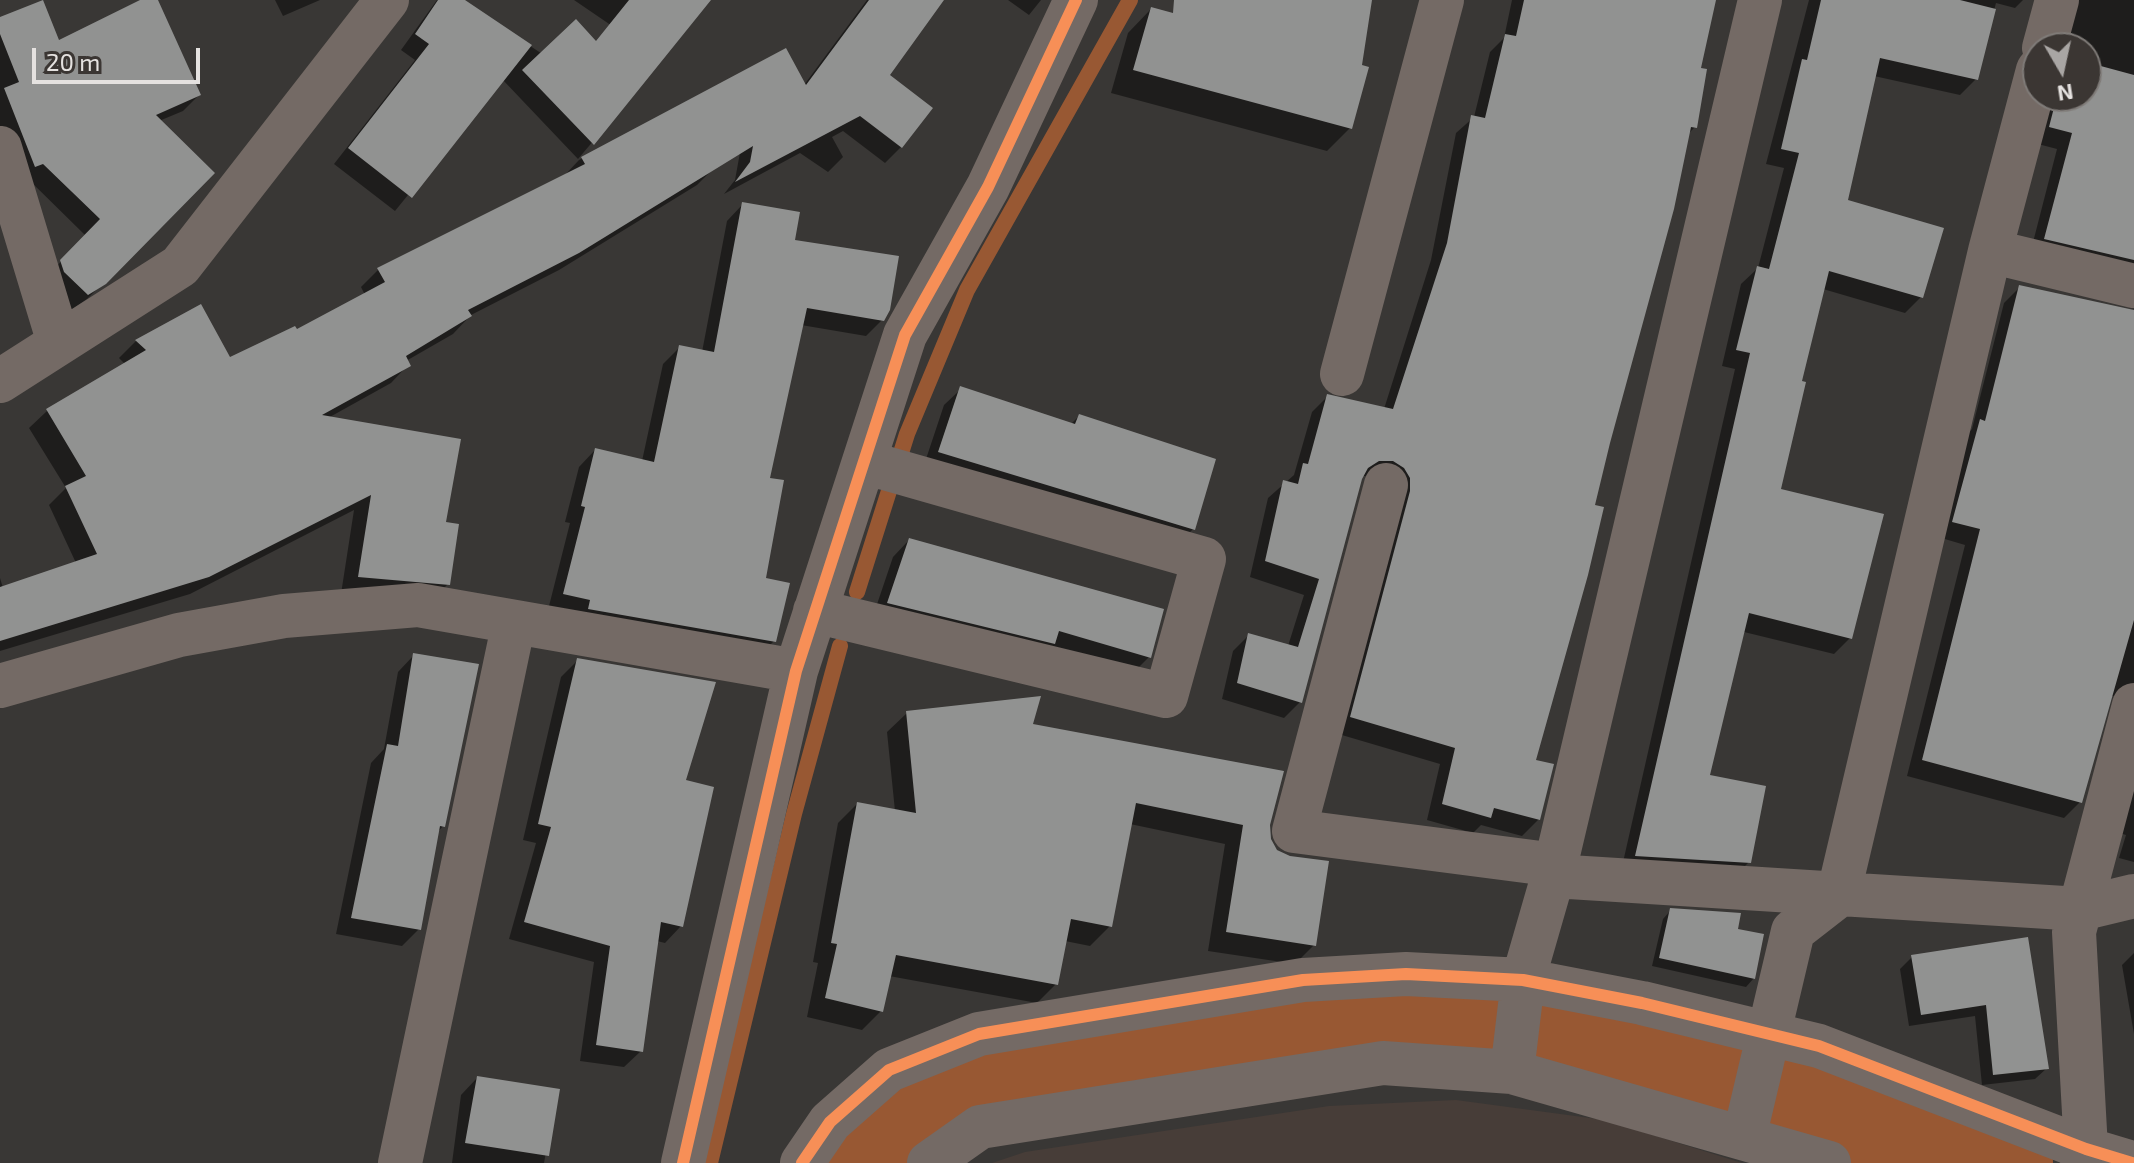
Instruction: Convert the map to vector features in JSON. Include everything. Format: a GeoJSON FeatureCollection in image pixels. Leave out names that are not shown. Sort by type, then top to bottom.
{"type":"FeatureCollection","features":[{"type":"Feature","properties":{"kind":"street"},"geometry":{"type":"LineString","coordinates":[[0,381],[180,266],[387,0]]}},
{"type":"Feature","properties":{"kind":"street"},"geometry":{"type":"LineString","coordinates":[[683,1163],[796,671],[815,611],[885,468],[905,335],[988,187],[1076,0]]}},
{"type":"Feature","properties":{"kind":"street"},"geometry":{"type":"LineString","coordinates":[[1342,374],[1442,0]]}},
{"type":"Feature","properties":{"kind":"street"},"geometry":{"type":"LineString","coordinates":[[1513,1065],[1522,993],[1554,870],[1760,0]]}},
{"type":"Feature","properties":{"kind":"street"},"geometry":{"type":"LineString","coordinates":[[2048,32],[2057,0]]}},
{"type":"Feature","properties":{"kind":"street"},"geometry":{"type":"LineString","coordinates":[[1747,1124],[1793,931],[1838,896],[1990,251],[2027,112]]}},
{"type":"Feature","properties":{"kind":"street"},"geometry":{"type":"LineString","coordinates":[[0,148],[59,343]]}},
{"type":"Feature","properties":{"kind":"street"},"geometry":{"type":"LineString","coordinates":[[1990,251],[2134,286]]}},
{"type":"Feature","properties":{"kind":"street"},"geometry":{"type":"LineString","coordinates":[[815,611],[1166,696],[1204,559],[885,468]]}},
{"type":"Feature","properties":{"kind":"street"},"geometry":{"type":"LineString","coordinates":[[1386,485],[1294,831],[1554,870],[1838,896],[2080,909],[2134,896]]}},
{"type":"Feature","properties":{"kind":"street"},"geometry":{"type":"LineString","coordinates":[[0,686],[179,635],[284,616],[418,605],[796,671]]}},
{"type":"Feature","properties":{"kind":"street"},"geometry":{"type":"LineString","coordinates":[[400,1163],[514,622]]}},
{"type":"Feature","properties":{"kind":"street"},"geometry":{"type":"LineString","coordinates":[[2084,1156],[2074,932],[2134,705]]}},
{"type":"Feature","properties":{"kind":"street"},"geometry":{"type":"LineString","coordinates":[[802,1163],[830,1122],[889,1070],[979,1034],[1303,980],[1406,974],[1522,993],[1642,1003],[1765,1047],[1819,1046],[2084,1156],[2132,1163]]}},
{"type":"Feature","properties":{"kind":"street"},"geometry":{"type":"LineString","coordinates":[[929,1163],[980,1127],[1383,1063],[1513,1065],[1747,1124],[1829,1163]]}},
{"type":"Feature","properties":{"kind":"shaded area"},"geometry":{"type":"Polygon","coordinates":[[[1456,1100],[1605,1120],[1742,1163],[992,1163],[1025,1152],[1329,1106],[1456,1100]]]}},
{"type":"Feature","properties":{"kind":"building"},"geometry":{"type":"Polygon","coordinates":[[[43,0],[59,40],[140,0],[158,0],[201,95],[156,115],[215,173],[106,284],[88,295],[64,272],[60,260],[100,219],[43,164],[35,167],[4,88],[19,82],[0,34],[0,17],[43,0]]]}},
{"type":"Feature","properties":{"kind":"building"},"geometry":{"type":"Polygon","coordinates":[[[438,0],[465,0],[532,45],[412,198],[348,148],[429,44],[415,34],[438,0]]]}},
{"type":"Feature","properties":{"kind":"building"},"geometry":{"type":"Polygon","coordinates":[[[629,0],[711,0],[594,145],[522,70],[576,19],[596,41],[629,0]]]}},
{"type":"Feature","properties":{"kind":"building"},"geometry":{"type":"Polygon","coordinates":[[[869,0],[944,0],[890,75],[933,108],[902,148],[860,116],[735,182],[750,162],[753,146],[579,253],[468,310],[472,316],[406,356],[411,366],[322,415],[461,439],[446,522],[459,524],[450,585],[358,577],[371,495],[209,577],[0,641],[0,587],[97,554],[65,486],[86,476],[46,409],[146,350],[135,340],[201,304],[230,357],[295,326],[297,329],[385,282],[377,268],[585,164],[581,157],[786,48],[806,85],[869,0]]]}},
{"type":"Feature","properties":{"kind":"building"},"geometry":{"type":"Polygon","coordinates":[[[1174,0],[1372,0],[1362,65],[1369,67],[1352,129],[1133,70],[1151,7],[1173,13],[1174,0]]]}},
{"type":"Feature","properties":{"kind":"building"},"geometry":{"type":"Polygon","coordinates":[[[1524,0],[1716,0],[1701,68],[1707,69],[1697,128],[1691,127],[1674,209],[1610,443],[1595,505],[1604,507],[1536,760],[1554,764],[1540,820],[1494,808],[1491,818],[1442,804],[1455,748],[1350,717],[1410,491],[1410,478],[1404,468],[1393,461],[1379,461],[1368,468],[1362,479],[1302,703],[1237,683],[1248,633],[1298,647],[1319,579],[1265,561],[1283,480],[1298,484],[1303,463],[1308,464],[1327,394],[1393,409],[1447,243],[1471,115],[1485,118],[1505,34],[1516,36],[1524,0]]]}},
{"type":"Feature","properties":{"kind":"building"},"geometry":{"type":"Polygon","coordinates":[[[1821,0],[1960,0],[1996,9],[1978,80],[1880,58],[1848,200],[1944,228],[1923,298],[1829,271],[1802,381],[1806,382],[1781,489],[1884,514],[1852,639],[1749,613],[1710,775],[1766,786],[1751,863],[1635,856],[1750,353],[1736,350],[1757,266],[1769,269],[1799,153],[1781,149],[1802,59],[1807,60],[1821,0]]]}},
{"type":"Feature","properties":{"kind":"building"},"geometry":{"type":"Polygon","coordinates":[[[2102,66],[2134,75],[2134,260],[2044,239],[2072,133],[2049,127],[2053,112],[2102,112],[2102,66]]]}},
{"type":"Feature","properties":{"kind":"building"},"geometry":{"type":"Polygon","coordinates":[[[742,202],[800,212],[795,240],[899,256],[890,310],[884,321],[807,308],[770,478],[784,480],[766,578],[790,583],[776,642],[588,609],[590,600],[563,594],[585,507],[581,506],[595,448],[654,462],[679,345],[714,352],[742,202]]]}},
{"type":"Feature","properties":{"kind":"building"},"geometry":{"type":"Polygon","coordinates":[[[2019,285],[2134,310],[2134,620],[2082,803],[1922,760],[1980,529],[1952,522],[1980,419],[1985,421],[2019,285]]]}},
{"type":"Feature","properties":{"kind":"building"},"geometry":{"type":"Polygon","coordinates":[[[960,386],[1075,424],[1079,414],[1216,459],[1195,530],[938,452],[960,386]]]}},
{"type":"Feature","properties":{"kind":"building"},"geometry":{"type":"Polygon","coordinates":[[[909,538],[1164,609],[1151,658],[1059,631],[1055,644],[887,603],[909,538]]]}},
{"type":"Feature","properties":{"kind":"building"},"geometry":{"type":"Polygon","coordinates":[[[413,653],[479,664],[445,827],[440,826],[421,930],[351,918],[387,744],[398,746],[413,653]]]}},
{"type":"Feature","properties":{"kind":"building"},"geometry":{"type":"Polygon","coordinates":[[[577,658],[716,682],[686,780],[714,787],[683,927],[661,922],[643,1052],[596,1045],[610,946],[524,922],[551,827],[538,824],[577,658]]]}},
{"type":"Feature","properties":{"kind":"building"},"geometry":{"type":"Polygon","coordinates":[[[1041,696],[1033,724],[1284,771],[1270,825],[1271,839],[1277,850],[1290,856],[1329,861],[1316,946],[1226,932],[1243,825],[1136,803],[1112,927],[1071,919],[1058,985],[896,955],[883,1012],[825,998],[837,944],[831,943],[857,802],[916,813],[906,711],[1041,696]]]}},
{"type":"Feature","properties":{"kind":"building"},"geometry":{"type":"Polygon","coordinates":[[[1670,908],[1741,913],[1738,929],[1764,934],[1755,979],[1659,958],[1670,908]]]}},
{"type":"Feature","properties":{"kind":"building"},"geometry":{"type":"Polygon","coordinates":[[[2028,937],[2049,1069],[1993,1075],[1986,1005],[1921,1015],[1911,955],[2028,937]]]}},
{"type":"Feature","properties":{"kind":"building"},"geometry":{"type":"Polygon","coordinates":[[[477,1076],[560,1089],[549,1156],[465,1143],[477,1076]]]}},
{"type":"Feature","properties":{"kind":"waterway"},"geometry":{"type":"LineString","coordinates":[[857,592],[907,434],[967,290],[1130,0]]}},
{"type":"Feature","properties":{"kind":"waterway"},"geometry":{"type":"LineString","coordinates":[[710,1163],[794,814],[840,646]]}},
{"type":"Feature","properties":{"kind":"waterway"},"geometry":{"type":"LineString","coordinates":[[854,1163],[862,1149],[917,1103],[1005,1071],[1170,1047],[1271,1026],[1424,1018],[1635,1050],[1723,1072],[2003,1163]]}},
{"type":"Feature","properties":{"kind":"cycle path"},"geometry":{"type":"LineString","coordinates":[[683,1163],[796,671],[905,335],[988,187],[1076,0]]}},
{"type":"Feature","properties":{"kind":"cycle path"},"geometry":{"type":"LineString","coordinates":[[802,1163],[830,1122],[889,1070],[979,1034],[1303,980],[1406,974],[1523,980],[1642,1003],[1819,1046],[2086,1149],[2132,1163]]}}]}
